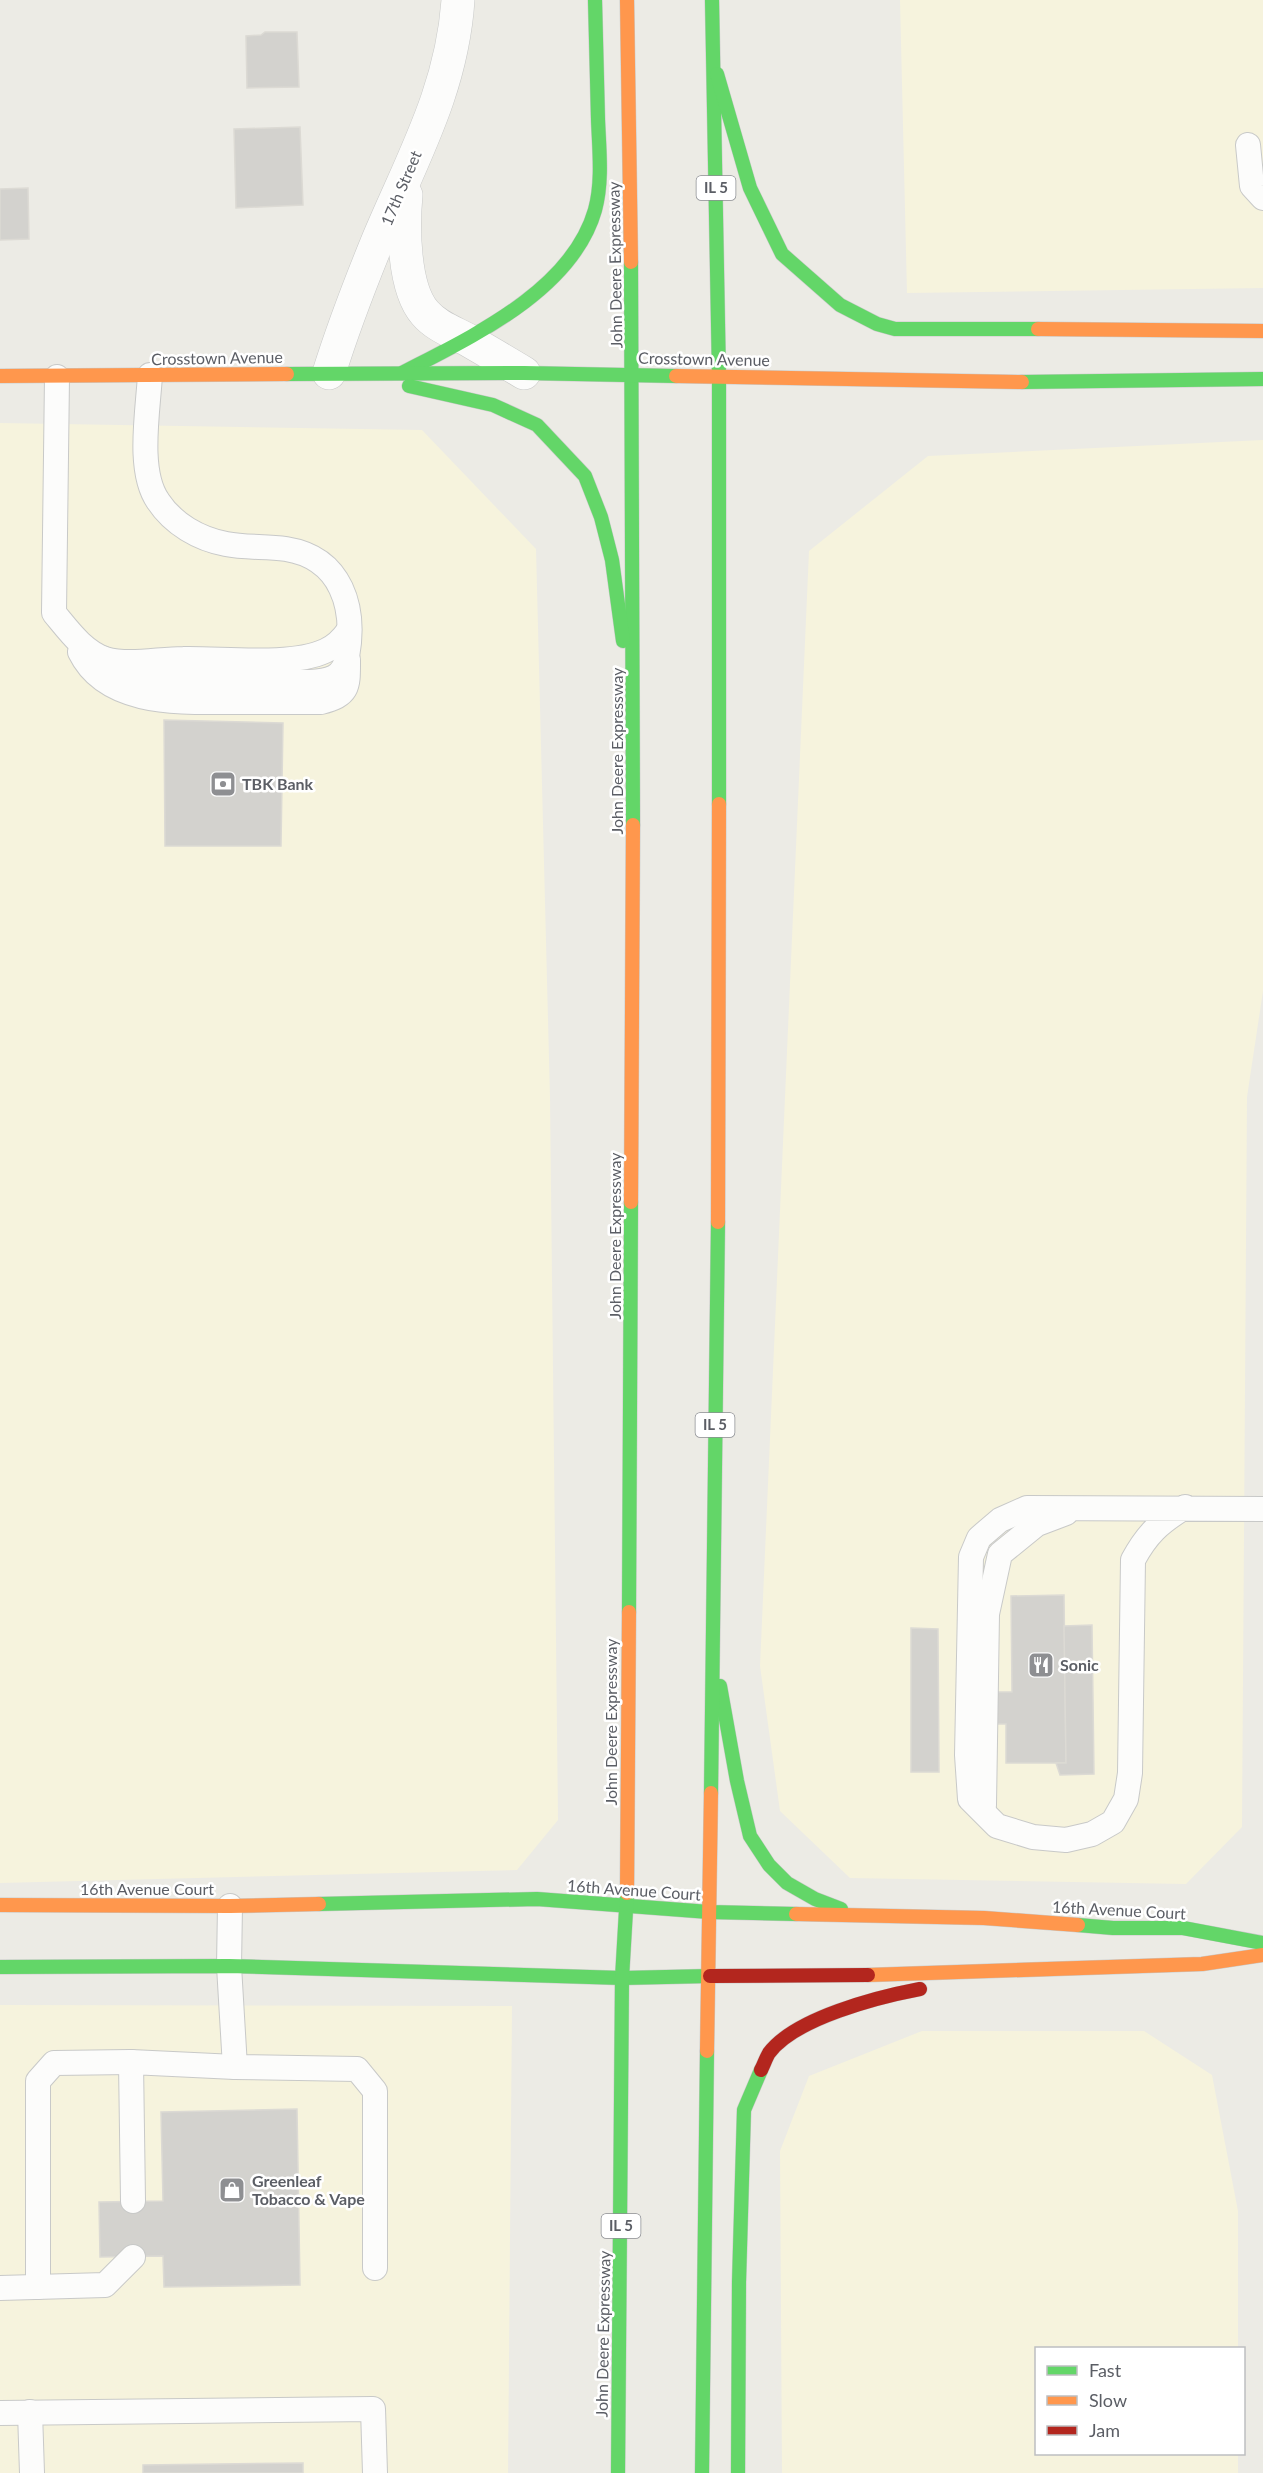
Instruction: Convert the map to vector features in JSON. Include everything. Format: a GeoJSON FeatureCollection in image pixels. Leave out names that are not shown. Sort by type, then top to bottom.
{"type":"FeatureCollection","features":[{"type":"Feature","properties":{"kind":"main road"},"geometry":{"type":"LineString","coordinates":[[402,373],[467,339],[514,310],[555,274],[583,240],[595,211],[600,177],[595,0]]}},
{"type":"Feature","properties":{"kind":"main road","name":"John Deere Expressway"},"geometry":{"type":"LineString","coordinates":[[618,2473],[622,1978],[627,1906],[634,720],[633,374],[627,0]]}},
{"type":"Feature","properties":{"kind":"main road","name":"IL 5"},"geometry":{"type":"LineString","coordinates":[[702,2473],[718,1238],[719,377],[712,0]]}},
{"type":"Feature","properties":{"kind":"main road"},"geometry":{"type":"LineString","coordinates":[[713,60],[741,150],[750,188],[782,254],[840,306],[877,324],[895,329],[1263,331]]}},
{"type":"Feature","properties":{"kind":"main road"},"geometry":{"type":"LineString","coordinates":[[342,373],[494,405],[537,425],[585,476],[601,517],[612,560],[634,720]]}},
{"type":"Feature","properties":{"kind":"main road","name":"Crosstown Avenue"},"geometry":{"type":"LineString","coordinates":[[0,376],[524,373],[1028,382],[1263,379]]}},
{"type":"Feature","properties":{"kind":"main road"},"geometry":{"type":"LineString","coordinates":[[713,1644],[737,1781],[750,1836],[769,1865],[787,1883],[815,1899],[844,1910],[872,1916]]}},
{"type":"Feature","properties":{"kind":"main road","name":"16th Avenue Court"},"geometry":{"type":"LineString","coordinates":[[0,1905],[230,1906],[537,1899],[709,1912],[984,1918],[1113,1928],[1183,1928],[1263,1943]]}},
{"type":"Feature","properties":{"kind":"main road"},"geometry":{"type":"LineString","coordinates":[[0,1966],[229,1966],[622,1978],[786,1974],[870,1975],[1202,1964],[1263,1955]]}},
{"type":"Feature","properties":{"kind":"main road"},"geometry":{"type":"LineString","coordinates":[[738,2473],[739,2282],[744,2110],[769,2053],[789,2035],[833,2013],[883,1996],[1032,1968]]}},
{"type":"Feature","properties":{"kind":"street","name":"17th Street"},"geometry":{"type":"LineString","coordinates":[[342,373],[343,329],[445,79],[455,35],[458,0]]}},
{"type":"Feature","properties":{"kind":"street"},"geometry":{"type":"LineString","coordinates":[[408,174],[403,229],[406,259],[423,311],[438,324],[524,373]]}},
{"type":"Feature","properties":{"kind":"lane"},"geometry":{"type":"LineString","coordinates":[[1263,165],[1248,144],[1252,186],[1263,198]]}},
{"type":"Feature","properties":{"kind":"lane"},"geometry":{"type":"LineString","coordinates":[[70,632],[83,659],[99,675],[121,689],[168,702],[321,702],[339,697],[346,688],[347,600],[337,578],[315,559],[288,549],[226,544],[196,534],[176,522],[157,501],[150,485],[146,459],[150,375]]}},
{"type":"Feature","properties":{"kind":"lane"},"geometry":{"type":"LineString","coordinates":[[57,377],[54,613],[82,645],[102,658],[118,662],[183,659],[295,659],[324,652],[340,642],[348,641]]}},
{"type":"Feature","properties":{"kind":"lane"},"geometry":{"type":"LineString","coordinates":[[1185,1507],[1162,1521],[1144,1540],[1133,1560],[1130,1773],[1125,1799],[1113,1822],[1092,1834],[1066,1840],[1033,1837],[997,1826],[970,1799],[967,1755],[971,1557],[979,1538],[1000,1520],[1027,1508],[1185,1507],[1263,1509]]}},
{"type":"Feature","properties":{"kind":"lane"},"geometry":{"type":"LineString","coordinates":[[230,1906],[229,1966],[235,2067]]}},
{"type":"Feature","properties":{"kind":"lane"},"geometry":{"type":"LineString","coordinates":[[131,2062],[133,2201]]}},
{"type":"Feature","properties":{"kind":"lane"},"geometry":{"type":"LineString","coordinates":[[38,2287],[38,2081],[54,2063],[131,2062],[357,2069],[375,2091],[375,2268]]}},
{"type":"Feature","properties":{"kind":"lane"},"geometry":{"type":"LineString","coordinates":[[0,2288],[105,2285],[133,2257]]}},
{"type":"Feature","properties":{"kind":"lane"},"geometry":{"type":"LineString","coordinates":[[0,2413],[373,2409],[375,2473]]}},
{"type":"Feature","properties":{"kind":"lane"},"geometry":{"type":"LineString","coordinates":[[30,2412],[32,2473]]}},
{"type":"Feature","properties":{"kind":"shaded area"},"geometry":{"type":"Polygon","coordinates":[[[900,0],[1263,0],[1263,288],[907,293],[900,0]]]}},
{"type":"Feature","properties":{"kind":"shaded area"},"geometry":{"type":"Polygon","coordinates":[[[0,423],[422,430],[536,549],[550,1098],[558,1820],[517,1870],[0,1883],[0,423]]]}},
{"type":"Feature","properties":{"kind":"shaded area"},"geometry":{"type":"Polygon","coordinates":[[[1263,440],[1263,991],[1247,1097],[1242,1827],[1186,1884],[850,1878],[780,1811],[760,1666],[809,551],[928,456],[1263,440]]]}},
{"type":"Feature","properties":{"kind":"shaded area"},"geometry":{"type":"Polygon","coordinates":[[[0,2005],[512,2006],[508,2473],[0,2473],[0,2005]]]}},
{"type":"Feature","properties":{"kind":"shaded area"},"geometry":{"type":"Polygon","coordinates":[[[922,2031],[1144,2031],[1212,2075],[1238,2211],[1238,2347],[1035,2347],[1035,2455],[1238,2455],[1238,2473],[782,2473],[780,2151],[809,2076],[922,2031]]]}},
{"type":"Feature","properties":{"kind":"building"},"geometry":{"type":"Polygon","coordinates":[[[265,32],[297,32],[299,87],[247,88],[246,36],[261,35],[265,32]]]}},
{"type":"Feature","properties":{"kind":"building"},"geometry":{"type":"Polygon","coordinates":[[[300,127],[303,205],[236,208],[234,129],[300,127]]]}},
{"type":"Feature","properties":{"kind":"building"},"geometry":{"type":"Polygon","coordinates":[[[28,188],[29,239],[0,240],[0,189],[28,188]]]}},
{"type":"Feature","properties":{"kind":"building","name":"TBK Bank"},"geometry":{"type":"Polygon","coordinates":[[[164,720],[283,723],[281,846],[165,846],[164,720]]]}},
{"type":"Feature","properties":{"kind":"building"},"geometry":{"type":"Polygon","coordinates":[[[1064,1595],[1066,1763],[1006,1763],[1006,1724],[988,1724],[988,1692],[1012,1692],[1011,1596],[1064,1595]]]}},
{"type":"Feature","properties":{"kind":"building"},"geometry":{"type":"Polygon","coordinates":[[[1092,1625],[1094,1774],[1060,1775],[1056,1763],[1066,1763],[1064,1626],[1092,1625]]]}},
{"type":"Feature","properties":{"kind":"building"},"geometry":{"type":"Polygon","coordinates":[[[911,1628],[938,1629],[939,1772],[911,1772],[911,1628]]]}},
{"type":"Feature","properties":{"kind":"building"},"geometry":{"type":"Polygon","coordinates":[[[297,2109],[300,2285],[164,2287],[163,2256],[100,2257],[99,2202],[163,2201],[161,2112],[297,2109]]]}},
{"type":"Feature","properties":{"kind":"building"},"geometry":{"type":"Polygon","coordinates":[[[303,2463],[303,2473],[143,2473],[143,2465],[303,2463]]]}},
{"type":"Feature","properties":{"kind":"traffic: fast"},"geometry":{"type":"LineString","coordinates":[[402,373],[458,344],[516,308],[542,288],[565,265],[583,239],[595,210],[600,176],[595,0]]}},
{"type":"Feature","properties":{"kind":"traffic: fast"},"geometry":{"type":"LineString","coordinates":[[712,0],[719,377],[719,804]]}},
{"type":"Feature","properties":{"kind":"traffic: fast"},"geometry":{"type":"LineString","coordinates":[[717,74],[750,188],[782,254],[840,305],[877,324],[895,329],[1038,329]]}},
{"type":"Feature","properties":{"kind":"traffic: fast"},"geometry":{"type":"LineString","coordinates":[[631,262],[633,825]]}},
{"type":"Feature","properties":{"kind":"traffic: fast"},"geometry":{"type":"LineString","coordinates":[[287,374],[524,373],[676,376]]}},
{"type":"Feature","properties":{"kind":"traffic: fast"},"geometry":{"type":"LineString","coordinates":[[1022,382],[1263,379]]}},
{"type":"Feature","properties":{"kind":"traffic: fast"},"geometry":{"type":"LineString","coordinates":[[409,386],[493,405],[537,425],[585,476],[601,517],[612,560],[623,641]]}},
{"type":"Feature","properties":{"kind":"traffic: fast"},"geometry":{"type":"LineString","coordinates":[[629,1612],[631,1202]]}},
{"type":"Feature","properties":{"kind":"traffic: fast"},"geometry":{"type":"LineString","coordinates":[[711,1793],[718,1222]]}},
{"type":"Feature","properties":{"kind":"traffic: fast"},"geometry":{"type":"LineString","coordinates":[[720,1686],[737,1781],[750,1836],[769,1865],[787,1883],[815,1899],[841,1909]]}},
{"type":"Feature","properties":{"kind":"traffic: fast"},"geometry":{"type":"LineString","coordinates":[[618,2473],[622,1978],[627,1893]]}},
{"type":"Feature","properties":{"kind":"traffic: fast"},"geometry":{"type":"LineString","coordinates":[[319,1904],[537,1899],[709,1912],[796,1914]]}},
{"type":"Feature","properties":{"kind":"traffic: fast"},"geometry":{"type":"LineString","coordinates":[[1078,1925],[1113,1928],[1183,1928],[1263,1943]]}},
{"type":"Feature","properties":{"kind":"traffic: fast"},"geometry":{"type":"LineString","coordinates":[[0,1967],[229,1966],[622,1978],[710,1976]]}},
{"type":"Feature","properties":{"kind":"traffic: fast"},"geometry":{"type":"LineString","coordinates":[[702,2473],[707,2051]]}},
{"type":"Feature","properties":{"kind":"traffic: fast"},"geometry":{"type":"LineString","coordinates":[[738,2473],[739,2282],[744,2110],[761,2070]]}},
{"type":"Feature","properties":{"kind":"traffic: slow"},"geometry":{"type":"LineString","coordinates":[[627,0],[631,262]]}},
{"type":"Feature","properties":{"kind":"traffic: slow"},"geometry":{"type":"LineString","coordinates":[[1038,329],[1263,331]]}},
{"type":"Feature","properties":{"kind":"traffic: slow"},"geometry":{"type":"LineString","coordinates":[[0,376],[287,374]]}},
{"type":"Feature","properties":{"kind":"traffic: slow"},"geometry":{"type":"LineString","coordinates":[[676,376],[1022,382]]}},
{"type":"Feature","properties":{"kind":"traffic: slow"},"geometry":{"type":"LineString","coordinates":[[718,1222],[719,804]]}},
{"type":"Feature","properties":{"kind":"traffic: slow"},"geometry":{"type":"LineString","coordinates":[[631,1202],[633,825]]}},
{"type":"Feature","properties":{"kind":"traffic: slow"},"geometry":{"type":"LineString","coordinates":[[627,1893],[629,1612]]}},
{"type":"Feature","properties":{"kind":"traffic: slow"},"geometry":{"type":"LineString","coordinates":[[707,2051],[711,1793]]}},
{"type":"Feature","properties":{"kind":"traffic: slow"},"geometry":{"type":"LineString","coordinates":[[0,1905],[319,1904]]}},
{"type":"Feature","properties":{"kind":"traffic: slow"},"geometry":{"type":"LineString","coordinates":[[796,1914],[984,1918],[1078,1925]]}},
{"type":"Feature","properties":{"kind":"traffic: slow"},"geometry":{"type":"LineString","coordinates":[[868,1975],[1202,1964],[1263,1955]]}},
{"type":"Feature","properties":{"kind":"traffic: jam"},"geometry":{"type":"LineString","coordinates":[[710,1976],[868,1975]]}},
{"type":"Feature","properties":{"kind":"traffic: jam"},"geometry":{"type":"LineString","coordinates":[[761,2070],[769,2053],[781,2041],[817,2019],[882,1997],[920,1989]]}},
{"type":"Feature","properties":{"kind":"place","name":"TBK Bank"},"geometry":{"type":"Point","coordinates":[223,784]}},
{"type":"Feature","properties":{"kind":"place","name":"Sonic"},"geometry":{"type":"Point","coordinates":[1041,1665]}},
{"type":"Feature","properties":{"kind":"place","name":"Greenleaf Tobacco & Vape"},"geometry":{"type":"Point","coordinates":[232,2190]}}]}
